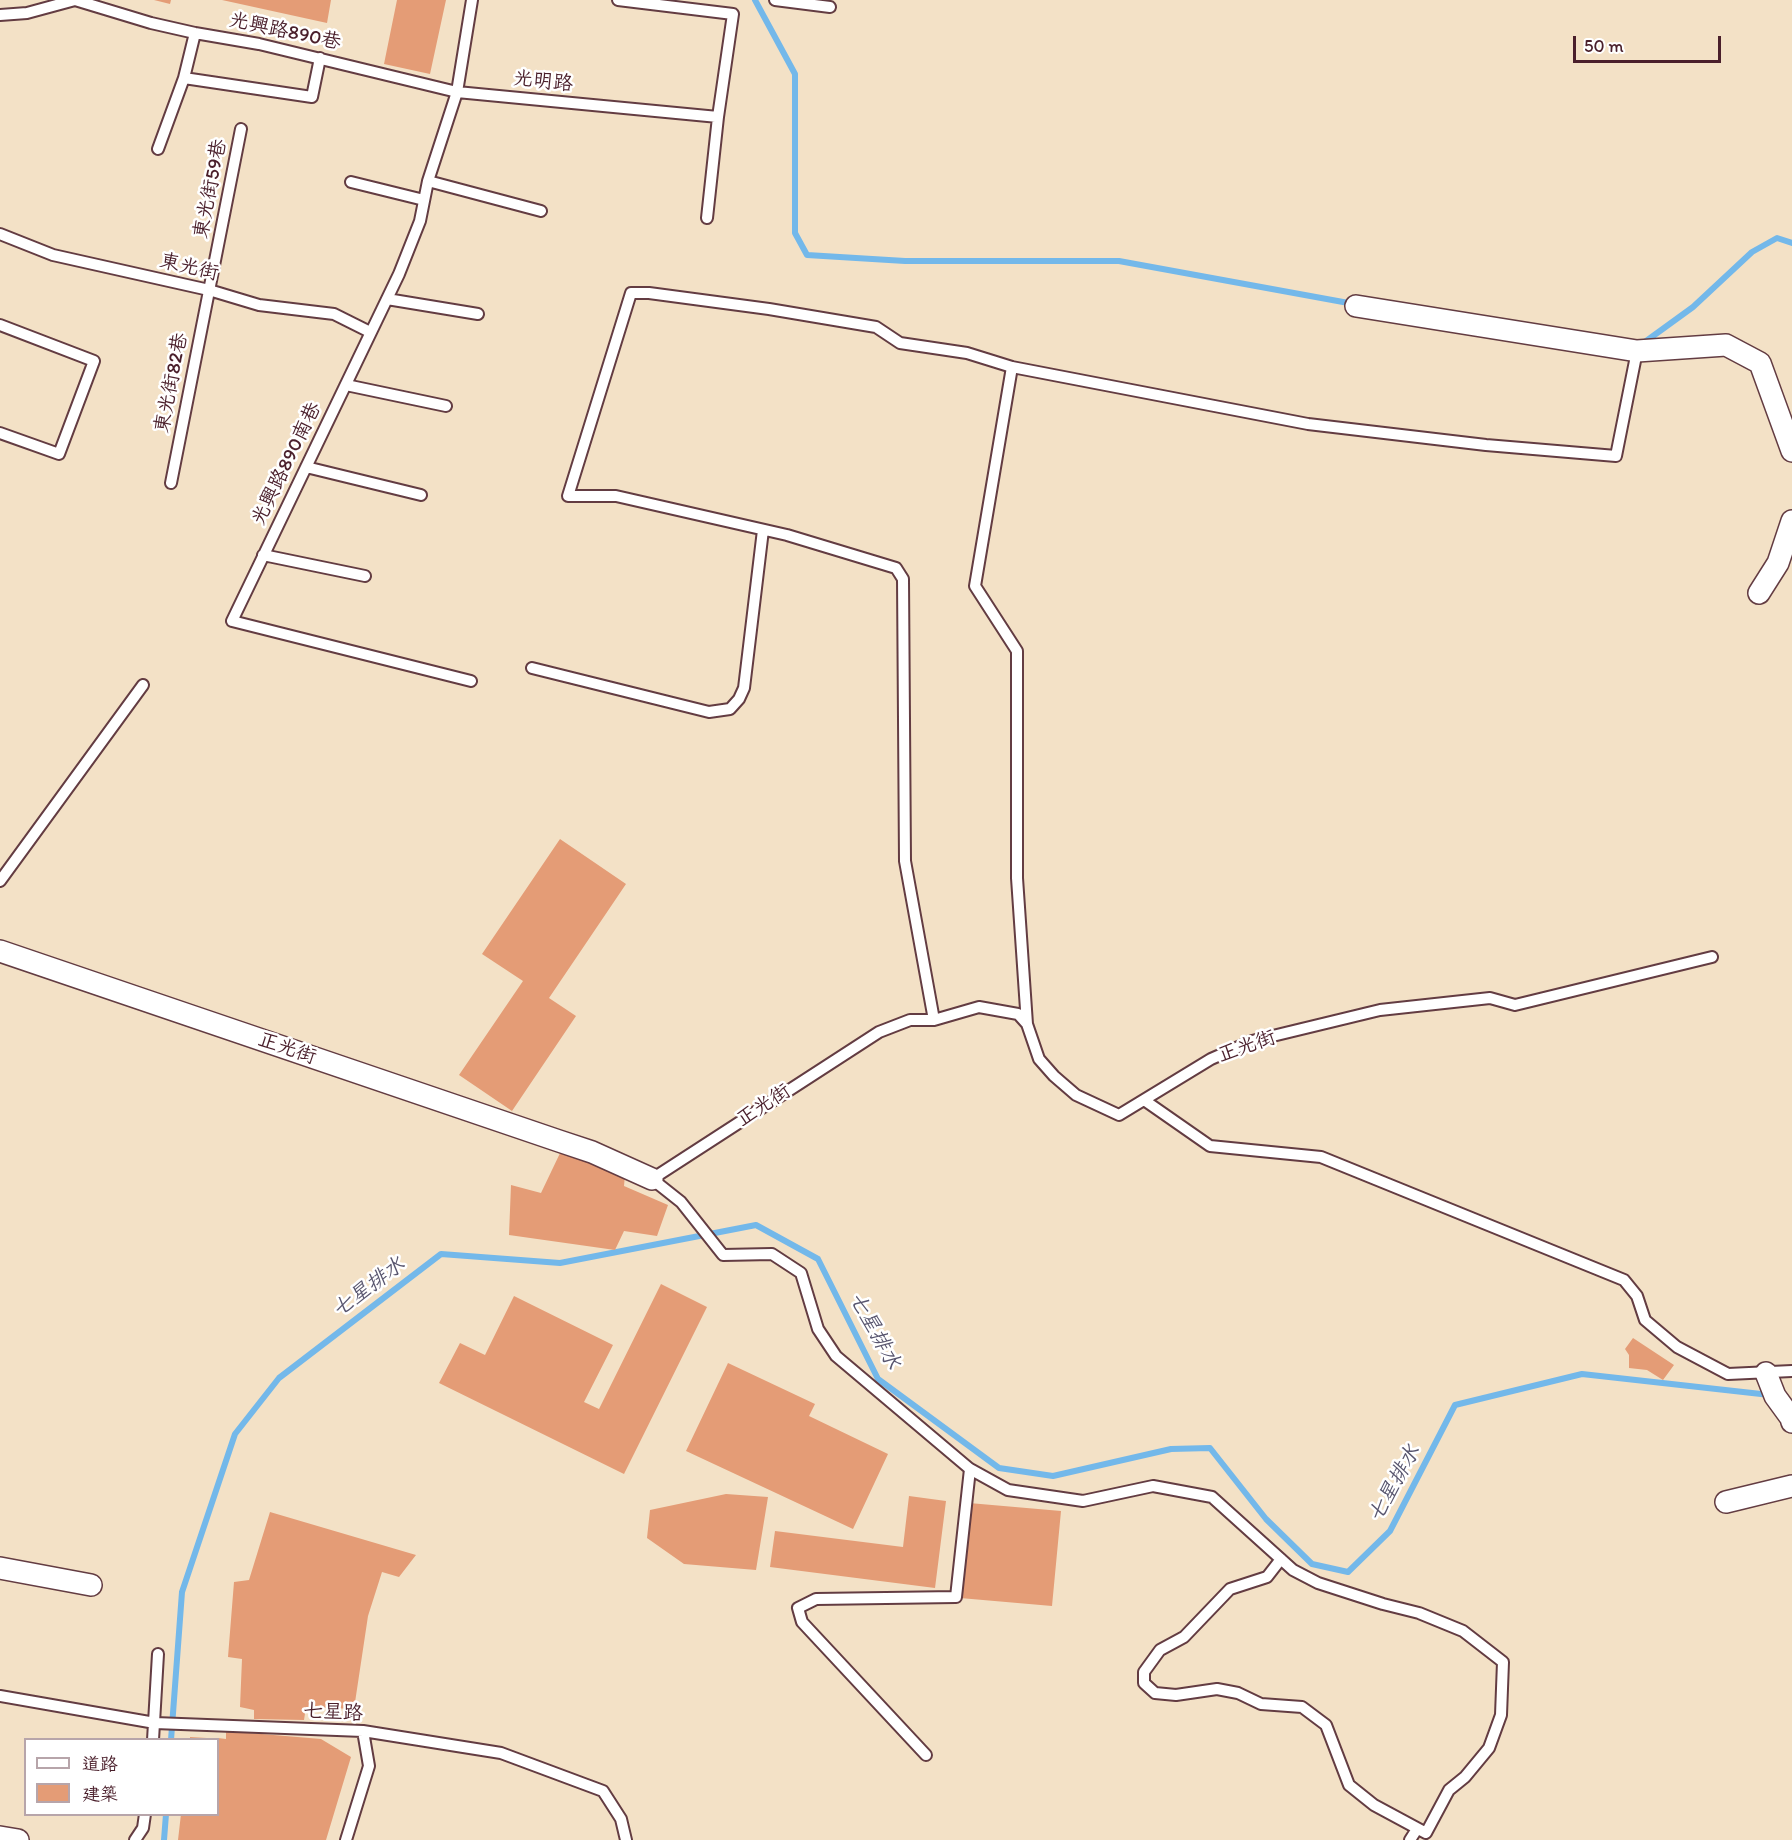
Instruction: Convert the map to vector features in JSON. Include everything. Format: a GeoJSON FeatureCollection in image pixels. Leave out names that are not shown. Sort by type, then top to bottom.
{"type":"FeatureCollection","features":[{"type":"Feature","properties":{"kind":"street"},"geometry":{"type":"LineString","coordinates":[[1356,306],[1637,351],[1726,345],[1760,363],[1792,451]]}},
{"type":"Feature","properties":{"kind":"street"},"geometry":{"type":"LineString","coordinates":[[1759,593],[1778,562],[1792,522]]}},
{"type":"Feature","properties":{"kind":"street","name":"正光街"},"geometry":{"type":"LineString","coordinates":[[0,951],[581,1149],[652,1179]]}},
{"type":"Feature","properties":{"kind":"street"},"geometry":{"type":"LineString","coordinates":[[1766,1373],[1775,1396],[1792,1422]]}},
{"type":"Feature","properties":{"kind":"street"},"geometry":{"type":"LineString","coordinates":[[1726,1502],[1792,1486]]}},
{"type":"Feature","properties":{"kind":"street"},"geometry":{"type":"LineString","coordinates":[[0,1568],[91,1585]]}},
{"type":"Feature","properties":{"kind":"street"},"geometry":{"type":"LineString","coordinates":[[0,1837],[18,1840]]}},
{"type":"Feature","properties":{"kind":"lane","name":"光興路890巷"},"geometry":{"type":"LineString","coordinates":[[0,15],[27,13],[75,0],[151,23],[260,44],[457,92]]}},
{"type":"Feature","properties":{"kind":"lane"},"geometry":{"type":"LineString","coordinates":[[457,92],[472,0]]}},
{"type":"Feature","properties":{"kind":"lane"},"geometry":{"type":"LineString","coordinates":[[618,0],[733,14],[718,117],[707,218]]}},
{"type":"Feature","properties":{"kind":"lane"},"geometry":{"type":"LineString","coordinates":[[775,0],[830,7]]}},
{"type":"Feature","properties":{"kind":"lane"},"geometry":{"type":"LineString","coordinates":[[158,149],[184,78],[195,33]]}},
{"type":"Feature","properties":{"kind":"lane"},"geometry":{"type":"LineString","coordinates":[[184,78],[312,97],[320,58]]}},
{"type":"Feature","properties":{"kind":"lane","name":"光明路"},"geometry":{"type":"LineString","coordinates":[[457,92],[718,117]]}},
{"type":"Feature","properties":{"kind":"lane","name":"光興路890南巷"},"geometry":{"type":"LineString","coordinates":[[457,92],[428,181],[420,221],[387,299],[232,621],[471,681]]}},
{"type":"Feature","properties":{"kind":"lane","name":"東光街59巷"},"geometry":{"type":"LineString","coordinates":[[209,290],[241,129]]}},
{"type":"Feature","properties":{"kind":"lane"},"geometry":{"type":"LineString","coordinates":[[428,181],[541,211]]}},
{"type":"Feature","properties":{"kind":"lane"},"geometry":{"type":"LineString","coordinates":[[351,182],[424,200]]}},
{"type":"Feature","properties":{"kind":"lane","name":"東光街"},"geometry":{"type":"LineString","coordinates":[[0,234],[54,255],[209,290],[259,304],[334,314],[370,332]]}},
{"type":"Feature","properties":{"kind":"lane","name":"東光街82巷"},"geometry":{"type":"LineString","coordinates":[[171,483],[209,290]]}},
{"type":"Feature","properties":{"kind":"lane"},"geometry":{"type":"LineString","coordinates":[[934,1020],[905,861],[903,579],[896,567],[763,530],[616,496],[568,496],[631,293],[649,293],[769,309],[876,327],[900,343],[967,353],[1012,368],[1308,424],[1486,445],[1616,456],[1637,351]]}},
{"type":"Feature","properties":{"kind":"lane"},"geometry":{"type":"LineString","coordinates":[[387,299],[478,314]]}},
{"type":"Feature","properties":{"kind":"lane"},"geometry":{"type":"LineString","coordinates":[[0,325],[94,361],[59,454],[0,433]]}},
{"type":"Feature","properties":{"kind":"lane"},"geometry":{"type":"LineString","coordinates":[[1012,368],[975,586],[1017,651],[1017,878],[1028,1024]]}},
{"type":"Feature","properties":{"kind":"lane"},"geometry":{"type":"LineString","coordinates":[[346,385],[446,406]]}},
{"type":"Feature","properties":{"kind":"lane"},"geometry":{"type":"LineString","coordinates":[[306,467],[421,495]]}},
{"type":"Feature","properties":{"kind":"lane"},"geometry":{"type":"LineString","coordinates":[[532,668],[709,712],[729,709],[739,699],[744,688],[763,530]]}},
{"type":"Feature","properties":{"kind":"lane"},"geometry":{"type":"LineString","coordinates":[[263,555],[365,576]]}},
{"type":"Feature","properties":{"kind":"lane"},"geometry":{"type":"LineString","coordinates":[[0,881],[143,685]]}},
{"type":"Feature","properties":{"kind":"lane","name":"正光街"},"geometry":{"type":"LineString","coordinates":[[652,1179],[879,1032],[910,1020],[934,1020],[979,1007],[1018,1014],[1028,1024],[1039,1059],[1054,1076],[1076,1095],[1119,1115],[1211,1059],[1252,1041],[1380,1010],[1490,998],[1515,1005],[1712,957]]}},
{"type":"Feature","properties":{"kind":"lane"},"geometry":{"type":"LineString","coordinates":[[1144,1100],[1210,1146],[1321,1157],[1624,1280],[1637,1296],[1645,1320],[1677,1347],[1728,1374],[1792,1371]]}},
{"type":"Feature","properties":{"kind":"lane"},"geometry":{"type":"LineString","coordinates":[[652,1179],[681,1202],[723,1255],[772,1254],[801,1273],[818,1329],[836,1356],[970,1469],[1008,1490],[1083,1501],[1153,1486],[1212,1497],[1281,1559],[1293,1570],[1318,1583],[1419,1613],[1463,1630],[1503,1662],[1502,1715],[1489,1748],[1465,1777],[1449,1790],[1426,1833],[1374,1805],[1349,1785],[1326,1725],[1302,1707],[1261,1704],[1238,1693],[1217,1689],[1176,1695],[1155,1692],[1144,1683],[1144,1672],[1160,1650],[1184,1637],[1230,1589],[1267,1576],[1281,1559]]}},
{"type":"Feature","properties":{"kind":"lane"},"geometry":{"type":"LineString","coordinates":[[926,1755],[802,1622],[798,1608],[816,1599],[956,1597],[970,1469]]}},
{"type":"Feature","properties":{"kind":"lane"},"geometry":{"type":"LineString","coordinates":[[153,1738],[157,1723],[158,1654]]}},
{"type":"Feature","properties":{"kind":"lane","name":"七星路"},"geometry":{"type":"LineString","coordinates":[[0,1696],[157,1723],[363,1731],[501,1753],[603,1791],[621,1819],[626,1840]]}},
{"type":"Feature","properties":{"kind":"lane"},"geometry":{"type":"LineString","coordinates":[[346,1840],[369,1766],[363,1731]]}},
{"type":"Feature","properties":{"kind":"lane"},"geometry":{"type":"LineString","coordinates":[[135,1840],[143,1828],[145,1816]]}},
{"type":"Feature","properties":{"kind":"lane"},"geometry":{"type":"LineString","coordinates":[[1410,1840],[1417,1829]]}},
{"type":"Feature","properties":{"kind":"building"},"geometry":{"type":"Polygon","coordinates":[[[154,0],[171,0],[170,4],[154,0]]]}},
{"type":"Feature","properties":{"kind":"building"},"geometry":{"type":"Polygon","coordinates":[[[222,0],[331,0],[327,23],[222,0]]]}},
{"type":"Feature","properties":{"kind":"building"},"geometry":{"type":"Polygon","coordinates":[[[397,0],[446,0],[430,74],[384,64],[397,0]]]}},
{"type":"Feature","properties":{"kind":"building"},"geometry":{"type":"Polygon","coordinates":[[[560,839],[626,884],[549,998],[576,1016],[512,1111],[459,1075],[523,981],[482,954],[560,839]]]}},
{"type":"Feature","properties":{"kind":"building"},"geometry":{"type":"Polygon","coordinates":[[[562,1149],[625,1175],[624,1186],[668,1205],[657,1236],[624,1231],[615,1250],[509,1235],[511,1185],[541,1193],[562,1149]]]}},
{"type":"Feature","properties":{"kind":"building"},"geometry":{"type":"Polygon","coordinates":[[[661,1284],[707,1307],[624,1474],[439,1383],[460,1343],[485,1355],[514,1296],[613,1345],[584,1402],[599,1409],[661,1284]]]}},
{"type":"Feature","properties":{"kind":"building"},"geometry":{"type":"Polygon","coordinates":[[[1633,1338],[1674,1365],[1663,1380],[1647,1370],[1629,1368],[1629,1355],[1625,1349],[1633,1338]]]}},
{"type":"Feature","properties":{"kind":"building"},"geometry":{"type":"Polygon","coordinates":[[[728,1363],[815,1404],[809,1416],[888,1454],[853,1529],[686,1451],[728,1363]]]}},
{"type":"Feature","properties":{"kind":"building"},"geometry":{"type":"Polygon","coordinates":[[[726,1494],[768,1497],[756,1570],[684,1564],[647,1538],[650,1510],[726,1494]]]}},
{"type":"Feature","properties":{"kind":"building"},"geometry":{"type":"Polygon","coordinates":[[[909,1496],[946,1501],[935,1588],[770,1567],[775,1531],[903,1547],[909,1496]]]}},
{"type":"Feature","properties":{"kind":"building"},"geometry":{"type":"Polygon","coordinates":[[[969,1503],[1061,1511],[1052,1606],[960,1598],[969,1503]]]}},
{"type":"Feature","properties":{"kind":"building"},"geometry":{"type":"Polygon","coordinates":[[[270,1512],[416,1555],[399,1577],[382,1572],[368,1616],[354,1709],[306,1707],[304,1720],[254,1719],[254,1710],[240,1707],[242,1659],[228,1657],[234,1582],[249,1580],[270,1512]]]}},
{"type":"Feature","properties":{"kind":"building"},"geometry":{"type":"Polygon","coordinates":[[[226,1731],[321,1739],[351,1757],[326,1840],[178,1840],[181,1816],[219,1816],[219,1738],[226,1739],[226,1731]]]}},
{"type":"Feature","properties":{"kind":"waterway"},"geometry":{"type":"LineString","coordinates":[[755,0],[795,74],[795,233],[807,255],[905,261],[1119,261],[1354,304]]}},
{"type":"Feature","properties":{"kind":"waterway"},"geometry":{"type":"LineString","coordinates":[[1642,344],[1693,307],[1752,252],[1777,238],[1792,243]]}},
{"type":"Feature","properties":{"kind":"waterway","name":"七星排水"},"geometry":{"type":"LineString","coordinates":[[171,1738],[182,1592],[235,1434],[279,1378],[441,1254],[560,1263],[756,1225],[818,1259],[878,1379],[999,1468],[1053,1476],[1171,1449],[1210,1448],[1266,1519],[1312,1564],[1348,1572],[1390,1531],[1455,1405],[1582,1374],[1770,1395]]}},
{"type":"Feature","properties":{"kind":"waterway","name":"七星排水"},"geometry":{"type":"LineString","coordinates":[[164,1840],[166,1816]]}}]}
